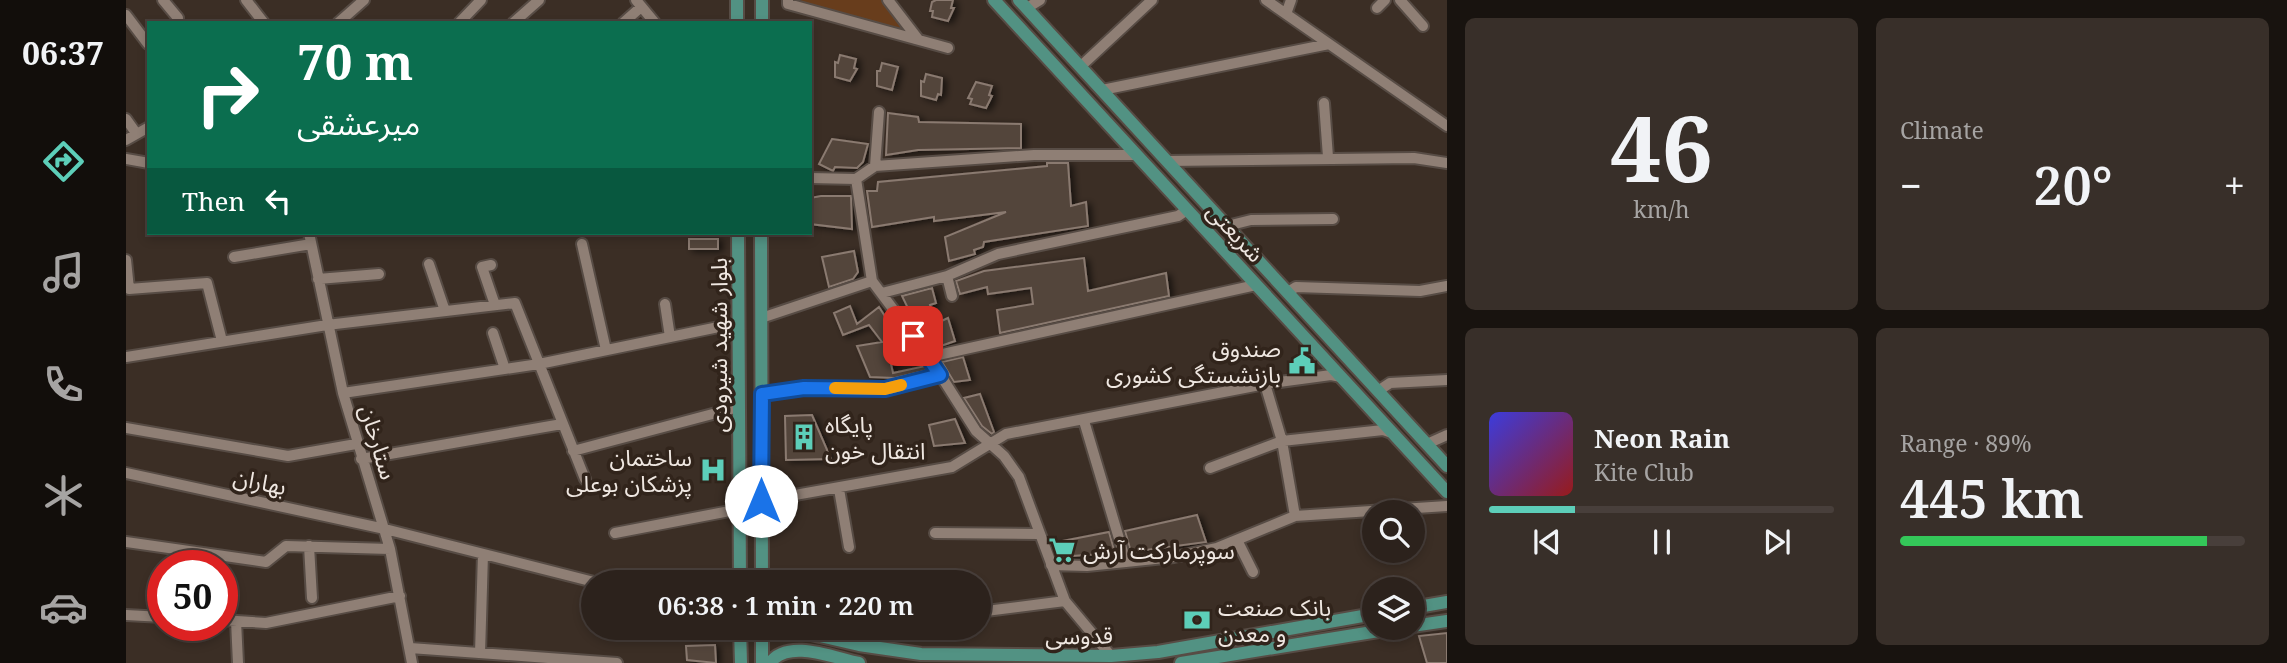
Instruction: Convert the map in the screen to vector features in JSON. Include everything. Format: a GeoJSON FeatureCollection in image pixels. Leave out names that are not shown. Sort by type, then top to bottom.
{"type":"FeatureCollection","features":[{"type":"Feature","properties":{"kind":"main road"},"geometry":{"type":"LineString","coordinates":[[737,0],[737,21]]}},
{"type":"Feature","properties":{"kind":"main road"},"geometry":{"type":"LineString","coordinates":[[762,0],[762,21]]}},
{"type":"Feature","properties":{"kind":"main road","name":"شریعتی"},"geometry":{"type":"LineString","coordinates":[[994,0],[1447,492]]}},
{"type":"Feature","properties":{"kind":"main road","name":"شریعتی"},"geometry":{"type":"LineString","coordinates":[[1023,4],[1447,466]]}},
{"type":"Feature","properties":{"kind":"main road","name":"بلوار شهید شیرودی"},"geometry":{"type":"LineString","coordinates":[[738,235],[740,570]]}},
{"type":"Feature","properties":{"kind":"main road","name":"بلوار شهید شیرودی"},"geometry":{"type":"LineString","coordinates":[[761,235],[762,570]]}},
{"type":"Feature","properties":{"kind":"main road"},"geometry":{"type":"LineString","coordinates":[[1425,606],[1447,602]]}},
{"type":"Feature","properties":{"kind":"main road","name":"قدوسی"},"geometry":{"type":"LineString","coordinates":[[845,640],[921,654],[1111,656],[1158,652],[1362,616]]}},
{"type":"Feature","properties":{"kind":"main road"},"geometry":{"type":"LineString","coordinates":[[1425,624],[1447,621]]}},
{"type":"Feature","properties":{"kind":"main road"},"geometry":{"type":"LineString","coordinates":[[1181,663],[1362,634]]}},
{"type":"Feature","properties":{"kind":"main road"},"geometry":{"type":"LineString","coordinates":[[740,640],[741,663]]}},
{"type":"Feature","properties":{"kind":"main road"},"geometry":{"type":"LineString","coordinates":[[762,640],[762,663]]}},
{"type":"Feature","properties":{"kind":"main road"},"geometry":{"type":"LineString","coordinates":[[784,640],[790,650],[859,663]]}},
{"type":"Feature","properties":{"kind":"main road"},"geometry":{"type":"LineString","coordinates":[[770,663],[778,655],[790,650]]}},
{"type":"Feature","properties":{"kind":"street"},"geometry":{"type":"LineString","coordinates":[[163,0],[178,18]]}},
{"type":"Feature","properties":{"kind":"street"},"geometry":{"type":"LineString","coordinates":[[246,0],[262,21]]}},
{"type":"Feature","properties":{"kind":"street"},"geometry":{"type":"LineString","coordinates":[[340,21],[364,0]]}},
{"type":"Feature","properties":{"kind":"street"},"geometry":{"type":"LineString","coordinates":[[461,21],[481,0]]}},
{"type":"Feature","properties":{"kind":"street"},"geometry":{"type":"LineString","coordinates":[[515,21],[539,0]]}},
{"type":"Feature","properties":{"kind":"street"},"geometry":{"type":"LineString","coordinates":[[788,0],[788,4],[948,48]]}},
{"type":"Feature","properties":{"kind":"street"},"geometry":{"type":"LineString","coordinates":[[888,0],[918,39]]}},
{"type":"Feature","properties":{"kind":"street"},"geometry":{"type":"LineString","coordinates":[[1023,4],[1040,0]]}},
{"type":"Feature","properties":{"kind":"street"},"geometry":{"type":"LineString","coordinates":[[1080,67],[1152,0]]}},
{"type":"Feature","properties":{"kind":"street"},"geometry":{"type":"LineString","coordinates":[[1266,0],[1447,126]]}},
{"type":"Feature","properties":{"kind":"street"},"geometry":{"type":"LineString","coordinates":[[1286,14],[1291,0]]}},
{"type":"Feature","properties":{"kind":"street"},"geometry":{"type":"LineString","coordinates":[[1400,0],[1423,26]]}},
{"type":"Feature","properties":{"kind":"street"},"geometry":{"type":"LineString","coordinates":[[626,21],[639,4],[654,21]]}},
{"type":"Feature","properties":{"kind":"street"},"geometry":{"type":"LineString","coordinates":[[126,16],[147,43]]}},
{"type":"Feature","properties":{"kind":"street"},"geometry":{"type":"LineString","coordinates":[[1102,90],[1329,44]]}},
{"type":"Feature","properties":{"kind":"street"},"geometry":{"type":"LineString","coordinates":[[1324,103],[1328,157]]}},
{"type":"Feature","properties":{"kind":"street"},"geometry":{"type":"LineString","coordinates":[[875,166],[879,112]]}},
{"type":"Feature","properties":{"kind":"street"},"geometry":{"type":"LineString","coordinates":[[126,119],[136,133]]}},
{"type":"Feature","properties":{"kind":"street"},"geometry":{"type":"LineString","coordinates":[[126,140],[147,128]]}},
{"type":"Feature","properties":{"kind":"street"},"geometry":{"type":"LineString","coordinates":[[812,178],[856,179],[875,166],[1034,155],[1136,155]]}},
{"type":"Feature","properties":{"kind":"street"},"geometry":{"type":"LineString","coordinates":[[1167,161],[1328,157],[1414,158],[1447,163]]}},
{"type":"Feature","properties":{"kind":"street"},"geometry":{"type":"LineString","coordinates":[[126,159],[147,163]]}},
{"type":"Feature","properties":{"kind":"street"},"geometry":{"type":"LineString","coordinates":[[856,179],[872,281],[929,357],[975,431],[990,442],[1019,477],[1065,601],[1111,656]]}},
{"type":"Feature","properties":{"kind":"street"},"geometry":{"type":"LineString","coordinates":[[882,293],[947,276],[998,254],[1178,216],[1187,210]]}},
{"type":"Feature","properties":{"kind":"street"},"geometry":{"type":"LineString","coordinates":[[1227,226],[1251,220],[1333,219]]}},
{"type":"Feature","properties":{"kind":"street"},"geometry":{"type":"LineString","coordinates":[[234,257],[310,239]]}},
{"type":"Feature","properties":{"kind":"street","name":"ستارخان"},"geometry":{"type":"LineString","coordinates":[[310,239],[327,325],[356,444],[390,549],[412,663]]}},
{"type":"Feature","properties":{"kind":"street"},"geometry":{"type":"LineString","coordinates":[[582,244],[606,350]]}},
{"type":"Feature","properties":{"kind":"street"},"geometry":{"type":"LineString","coordinates":[[126,260],[129,289],[207,283],[222,341]]}},
{"type":"Feature","properties":{"kind":"street"},"geometry":{"type":"LineString","coordinates":[[429,264],[445,311]]}},
{"type":"Feature","properties":{"kind":"street"},"geometry":{"type":"LineString","coordinates":[[491,265],[482,267],[495,306]]}},
{"type":"Feature","properties":{"kind":"street"},"geometry":{"type":"LineString","coordinates":[[318,279],[379,274]]}},
{"type":"Feature","properties":{"kind":"street"},"geometry":{"type":"LineString","coordinates":[[947,276],[952,296]]}},
{"type":"Feature","properties":{"kind":"street"},"geometry":{"type":"LineString","coordinates":[[761,318],[872,281]]}},
{"type":"Feature","properties":{"kind":"street"},"geometry":{"type":"LineString","coordinates":[[929,357],[1256,285]]}},
{"type":"Feature","properties":{"kind":"street"},"geometry":{"type":"LineString","coordinates":[[1288,292],[1296,287],[1420,291],[1447,286]]}},
{"type":"Feature","properties":{"kind":"street"},"geometry":{"type":"LineString","coordinates":[[126,357],[327,325],[515,303],[585,479]]}},
{"type":"Feature","properties":{"kind":"street"},"geometry":{"type":"LineString","coordinates":[[664,304],[670,337]]}},
{"type":"Feature","properties":{"kind":"street"},"geometry":{"type":"LineString","coordinates":[[343,393],[539,364],[738,323]]}},
{"type":"Feature","properties":{"kind":"street"},"geometry":{"type":"LineString","coordinates":[[493,332],[505,369]]}},
{"type":"Feature","properties":{"kind":"street"},"geometry":{"type":"LineString","coordinates":[[762,394],[804,388],[885,389],[940,375]]}},
{"type":"Feature","properties":{"kind":"street"},"geometry":{"type":"LineString","coordinates":[[761,501],[952,467],[971,458],[990,442],[1006,434],[1265,384],[1331,375],[1341,377]]}},
{"type":"Feature","properties":{"kind":"street"},"geometry":{"type":"LineString","coordinates":[[1378,391],[1390,383],[1447,380]]}},
{"type":"Feature","properties":{"kind":"street"},"geometry":{"type":"LineString","coordinates":[[1265,384],[1282,441],[1295,516]]}},
{"type":"Feature","properties":{"kind":"street"},"geometry":{"type":"LineString","coordinates":[[573,452],[739,407]]}},
{"type":"Feature","properties":{"kind":"street"},"geometry":{"type":"LineString","coordinates":[[1084,421],[1126,562]]}},
{"type":"Feature","properties":{"kind":"street"},"geometry":{"type":"LineString","coordinates":[[361,459],[562,424]]}},
{"type":"Feature","properties":{"kind":"street"},"geometry":{"type":"LineString","coordinates":[[126,428],[288,456],[356,444]]}},
{"type":"Feature","properties":{"kind":"street"},"geometry":{"type":"LineString","coordinates":[[1210,468],[1282,441],[1383,430],[1392,433]]}},
{"type":"Feature","properties":{"kind":"street"},"geometry":{"type":"LineString","coordinates":[[1427,444],[1447,435]]}},
{"type":"Feature","properties":{"kind":"street","name":"بهاران"},"geometry":{"type":"LineString","coordinates":[[126,473],[384,529],[581,579]]}},
{"type":"Feature","properties":{"kind":"street"},"geometry":{"type":"LineString","coordinates":[[839,489],[849,547]]}},
{"type":"Feature","properties":{"kind":"street"},"geometry":{"type":"LineString","coordinates":[[1051,565],[1087,566],[1174,558],[1217,548],[1295,516],[1447,506]]}},
{"type":"Feature","properties":{"kind":"street"},"geometry":{"type":"LineString","coordinates":[[615,533],[740,509]]}},
{"type":"Feature","properties":{"kind":"street"},"geometry":{"type":"LineString","coordinates":[[935,533],[1038,534]]}},
{"type":"Feature","properties":{"kind":"street"},"geometry":{"type":"LineString","coordinates":[[1237,540],[1254,572]]}},
{"type":"Feature","properties":{"kind":"street"},"geometry":{"type":"LineString","coordinates":[[126,542],[266,562],[286,546],[390,549]]}},
{"type":"Feature","properties":{"kind":"street"},"geometry":{"type":"LineString","coordinates":[[309,547],[312,598]]}},
{"type":"Feature","properties":{"kind":"street"},"geometry":{"type":"LineString","coordinates":[[480,653],[483,554]]}},
{"type":"Feature","properties":{"kind":"street"},"geometry":{"type":"LineString","coordinates":[[238,621],[266,623],[400,596]]}},
{"type":"Feature","properties":{"kind":"street"},"geometry":{"type":"LineString","coordinates":[[991,610],[1065,601]]}},
{"type":"Feature","properties":{"kind":"street"},"geometry":{"type":"LineString","coordinates":[[126,615],[147,616]]}},
{"type":"Feature","properties":{"kind":"street"},"geometry":{"type":"LineString","coordinates":[[236,641],[237,663]]}},
{"type":"Feature","properties":{"kind":"street"},"geometry":{"type":"LineString","coordinates":[[410,648],[617,663]]}},
{"type":"Feature","properties":{"kind":"street"},"geometry":{"type":"LineString","coordinates":[[1240,654],[1251,663]]}},
{"type":"Feature","properties":{"kind":"shaded area"},"geometry":{"type":"Polygon","coordinates":[[[801,0],[881,0],[909,32],[802,3],[801,0]]]}},
{"type":"Feature","properties":{"kind":"building"},"geometry":{"type":"Polygon","coordinates":[[[953,0],[951,8],[954,8],[948,21],[932,17],[932,2],[953,0]]]}},
{"type":"Feature","properties":{"kind":"building"},"geometry":{"type":"Polygon","coordinates":[[[840,55],[856,59],[854,68],[857,69],[850,81],[835,77],[835,62],[838,63],[840,55]]]}},
{"type":"Feature","properties":{"kind":"building"},"geometry":{"type":"Polygon","coordinates":[[[882,63],[898,67],[892,90],[877,86],[877,71],[880,71],[882,63]]]}},
{"type":"Feature","properties":{"kind":"building"},"geometry":{"type":"Polygon","coordinates":[[[926,74],[942,78],[941,95],[938,94],[936,100],[921,96],[921,81],[924,82],[926,74]]]}},
{"type":"Feature","properties":{"kind":"building"},"geometry":{"type":"Polygon","coordinates":[[[976,82],[992,86],[989,95],[992,96],[986,108],[970,104],[972,99],[968,98],[976,82]]]}},
{"type":"Feature","properties":{"kind":"building"},"geometry":{"type":"Polygon","coordinates":[[[888,113],[918,117],[919,122],[1021,124],[1021,148],[918,150],[886,155],[888,113]]]}},
{"type":"Feature","properties":{"kind":"building"},"geometry":{"type":"Polygon","coordinates":[[[832,139],[868,144],[863,162],[857,168],[835,167],[833,171],[819,164],[832,139]]]}},
{"type":"Feature","properties":{"kind":"building"},"geometry":{"type":"Polygon","coordinates":[[[1047,163],[1068,163],[1071,206],[1086,202],[1088,226],[984,242],[983,247],[974,250],[975,254],[949,261],[945,237],[1006,212],[934,221],[934,217],[872,227],[867,191],[877,191],[878,182],[1047,166],[1047,163]]]}},
{"type":"Feature","properties":{"kind":"building"},"geometry":{"type":"Polygon","coordinates":[[[851,196],[852,229],[812,224],[812,198],[851,196]]]}},
{"type":"Feature","properties":{"kind":"building"},"geometry":{"type":"Polygon","coordinates":[[[689,239],[718,239],[718,249],[689,249],[689,239]]]}},
{"type":"Feature","properties":{"kind":"building"},"geometry":{"type":"Polygon","coordinates":[[[854,251],[858,272],[853,279],[829,287],[822,257],[854,251]]]}},
{"type":"Feature","properties":{"kind":"building"},"geometry":{"type":"Polygon","coordinates":[[[1084,258],[1088,291],[1166,273],[1169,296],[1000,333],[997,310],[1033,304],[1031,288],[988,294],[987,287],[960,294],[956,281],[984,271],[1084,258]]]}},
{"type":"Feature","properties":{"kind":"building"},"geometry":{"type":"Polygon","coordinates":[[[932,288],[936,303],[930,305],[935,324],[948,318],[955,341],[935,348],[918,329],[902,296],[932,288]]]}},
{"type":"Feature","properties":{"kind":"building"},"geometry":{"type":"Polygon","coordinates":[[[850,306],[857,324],[879,307],[897,335],[902,333],[917,355],[891,364],[893,373],[925,366],[928,370],[895,378],[870,377],[857,346],[882,342],[869,325],[843,335],[834,313],[850,306]]]}},
{"type":"Feature","properties":{"kind":"building"},"geometry":{"type":"Polygon","coordinates":[[[963,357],[970,380],[954,382],[942,362],[963,357]]]}},
{"type":"Feature","properties":{"kind":"building"},"geometry":{"type":"Polygon","coordinates":[[[980,394],[994,432],[992,434],[982,426],[964,398],[980,394]]]}},
{"type":"Feature","properties":{"kind":"building","name":"پایگاه انتقال خون"},"geometry":{"type":"Polygon","coordinates":[[[812,415],[831,459],[786,460],[785,416],[812,415]]]}},
{"type":"Feature","properties":{"kind":"building"},"geometry":{"type":"Polygon","coordinates":[[[955,419],[965,443],[934,446],[929,425],[955,419]]]}},
{"type":"Feature","properties":{"kind":"building"},"geometry":{"type":"Polygon","coordinates":[[[1197,515],[1206,542],[1131,552],[1125,531],[1197,515]]]}},
{"type":"Feature","properties":{"kind":"building"},"geometry":{"type":"Polygon","coordinates":[[[1109,532],[1115,553],[1057,557],[1052,543],[1109,532]]]}},
{"type":"Feature","properties":{"kind":"building"},"geometry":{"type":"Polygon","coordinates":[[[1447,633],[1447,663],[1427,663],[1420,640],[1425,640],[1425,635],[1447,633]]]}},
{"type":"Feature","properties":{"kind":"building"},"geometry":{"type":"Polygon","coordinates":[[[715,645],[716,663],[687,660],[686,646],[715,645]]]}},
{"type":"Feature","properties":{"kind":"slow traffic"},"geometry":{"type":"LineString","coordinates":[[835,388],[885,389],[901,385]]}},
{"type":"Feature","properties":{"kind":"place","name":"صندوق بازنشستگی کشوری"},"geometry":{"type":"Point","coordinates":[1302,361]}},
{"type":"Feature","properties":{"kind":"place","name":"پایگاه انتقال خون"},"geometry":{"type":"Point","coordinates":[804,437]}},
{"type":"Feature","properties":{"kind":"place","name":"ساختمان پزشکان بوعلی"},"geometry":{"type":"Point","coordinates":[713,470]}},
{"type":"Feature","properties":{"kind":"place","name":"سوپرمارکت آرش"},"geometry":{"type":"Point","coordinates":[1062,550]}},
{"type":"Feature","properties":{"kind":"place","name":"بانک صنعت و معدن"},"geometry":{"type":"Point","coordinates":[1197,620]}},
{"type":"Feature","properties":{"kind":"route"},"geometry":{"type":"LineString","coordinates":[[761,501],[762,394],[804,388],[885,389],[940,375],[913,336]]}}]}
